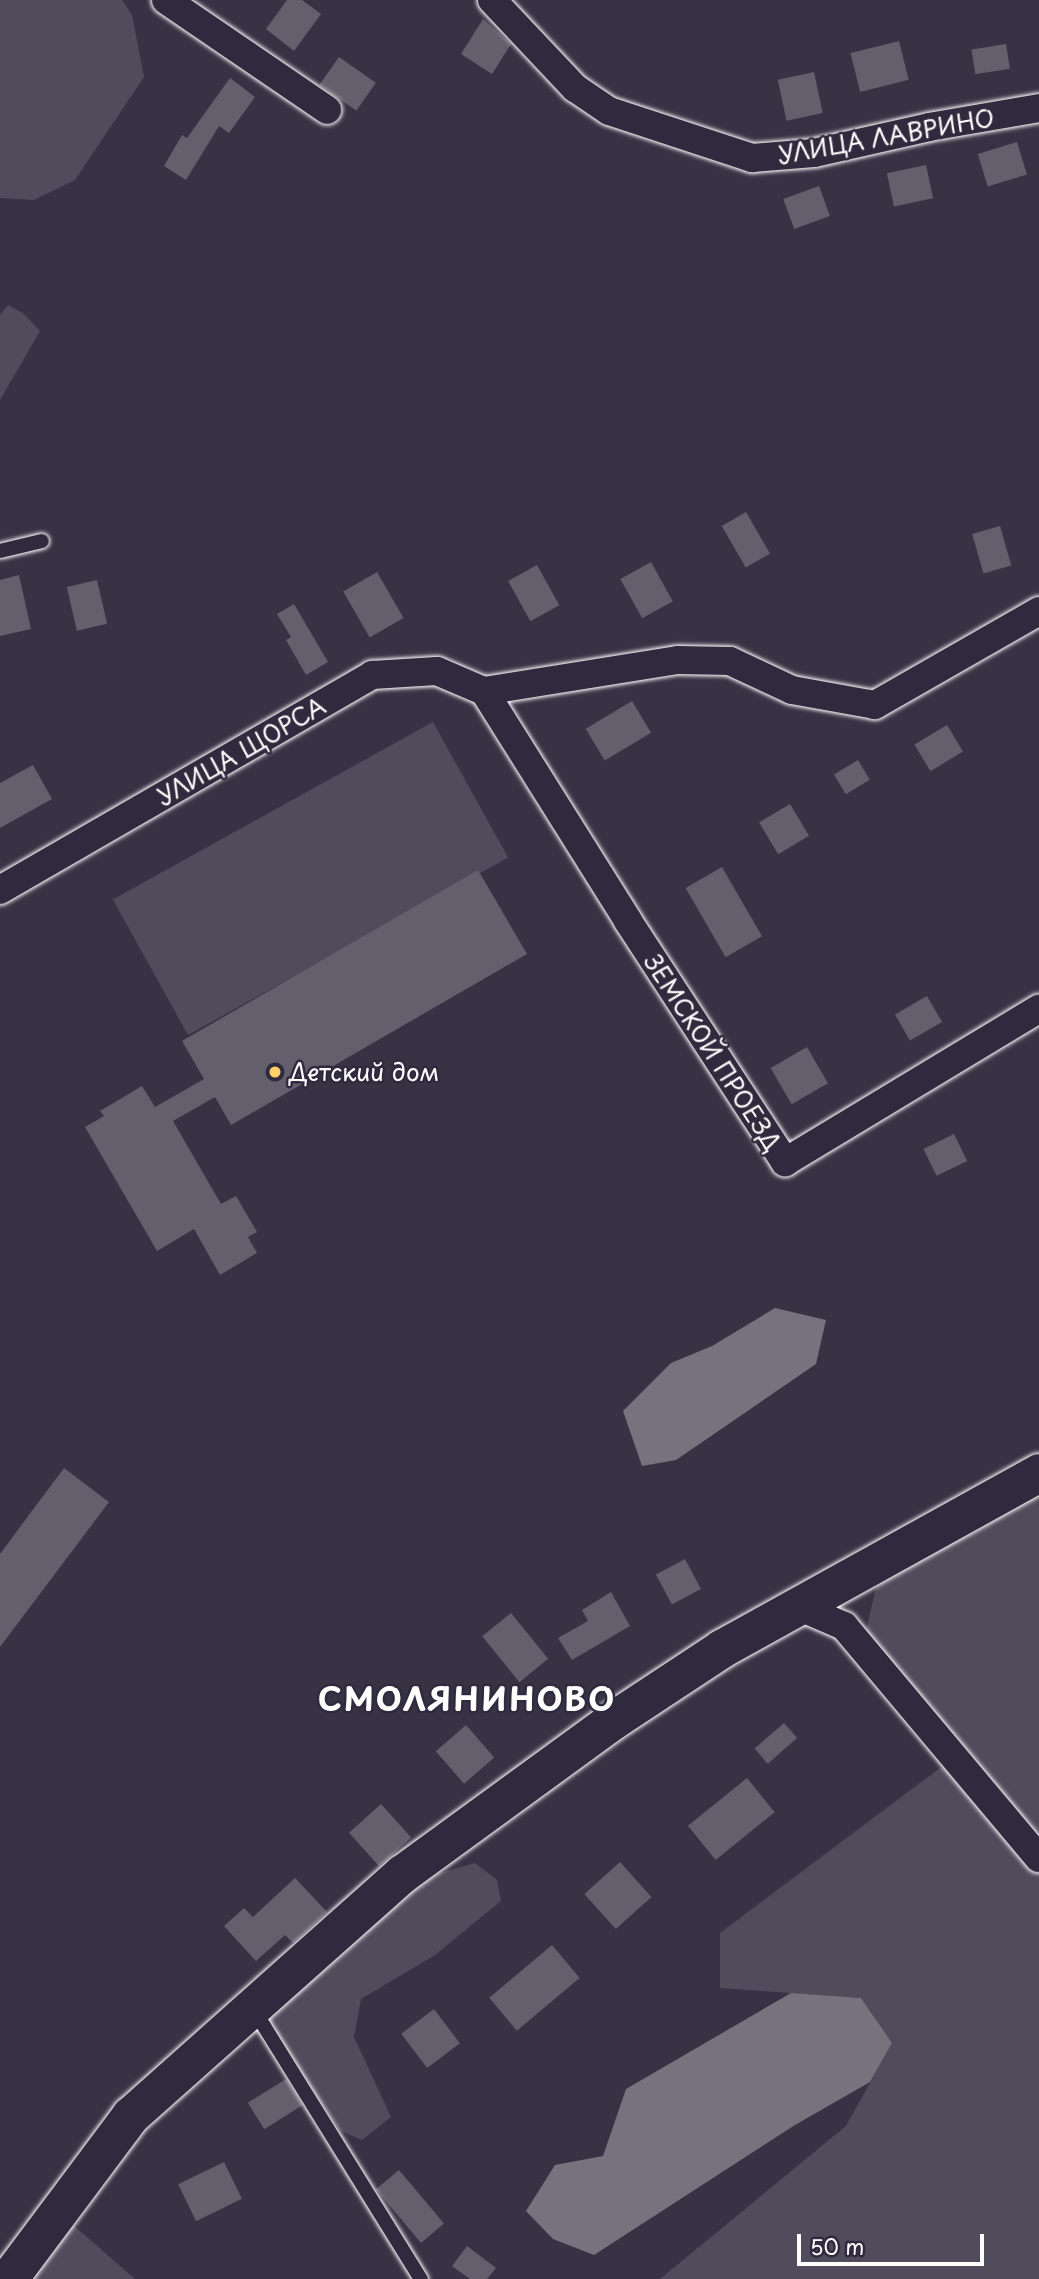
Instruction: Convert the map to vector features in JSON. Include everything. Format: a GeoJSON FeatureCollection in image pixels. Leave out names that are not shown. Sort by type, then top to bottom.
{"type":"FeatureCollection","features":[{"type":"Feature","properties":{"kind":"main road"},"geometry":{"type":"LineString","coordinates":[[9,2279],[131,2116],[189,2063],[254,2010],[403,1874],[613,1721],[722,1649],[1039,1473]]}},
{"type":"Feature","properties":{"kind":"street"},"geometry":{"type":"LineString","coordinates":[[166,0],[327,110]]}},
{"type":"Feature","properties":{"kind":"street","name":"УЛИЦА ЛАВРИНО"},"geometry":{"type":"LineString","coordinates":[[492,0],[575,88],[609,111],[752,158],[814,153],[929,127],[1039,108]]}},
{"type":"Feature","properties":{"kind":"street"},"geometry":{"type":"LineString","coordinates":[[489,690],[678,660],[730,661],[792,690],[874,705],[1039,611]]}},
{"type":"Feature","properties":{"kind":"street","name":"УЛИЦА ЩОРСА"},"geometry":{"type":"LineString","coordinates":[[0,890],[372,675],[437,671],[489,690]]}},
{"type":"Feature","properties":{"kind":"street","name":"ЗЕМСКОЙ ПРОЕЗД"},"geometry":{"type":"LineString","coordinates":[[489,690],[628,921],[785,1162],[1039,1009]]}},
{"type":"Feature","properties":{"kind":"street"},"geometry":{"type":"LineString","coordinates":[[800,1607],[844,1626],[1039,1857]]}},
{"type":"Feature","properties":{"kind":"lane"},"geometry":{"type":"LineString","coordinates":[[0,551],[42,541]]}},
{"type":"Feature","properties":{"kind":"lane"},"geometry":{"type":"LineString","coordinates":[[254,2010],[421,2279]]}},
{"type":"Feature","properties":{"kind":"shaded area"},"geometry":{"type":"Polygon","coordinates":[[[0,0],[122,0],[132,15],[144,77],[75,180],[34,200],[0,198],[0,0]]]}},
{"type":"Feature","properties":{"kind":"shaded area"},"geometry":{"type":"Polygon","coordinates":[[[8,305],[23,313],[40,331],[0,400],[0,315],[8,305]]]}},
{"type":"Feature","properties":{"kind":"shaded area"},"geometry":{"type":"Polygon","coordinates":[[[433,722],[508,858],[188,1035],[113,899],[433,722]]]}},
{"type":"Feature","properties":{"kind":"shaded area"},"geometry":{"type":"Polygon","coordinates":[[[775,1308],[826,1320],[816,1364],[676,1460],[642,1466],[623,1411],[671,1363],[712,1346],[775,1308]]]}},
{"type":"Feature","properties":{"kind":"shaded area"},"geometry":{"type":"Polygon","coordinates":[[[1039,1480],[1039,2279],[660,2279],[846,2126],[892,2043],[861,1998],[720,1988],[720,1933],[952,1759],[865,1635],[876,1588],[939,1529],[1039,1480]]]}},
{"type":"Feature","properties":{"kind":"shaded area"},"geometry":{"type":"Polygon","coordinates":[[[475,1863],[497,1880],[501,1901],[435,1955],[361,1999],[354,2037],[391,2117],[362,2140],[341,2131],[271,2032],[271,2008],[422,1878],[475,1863]]]}},
{"type":"Feature","properties":{"kind":"shaded area"},"geometry":{"type":"Polygon","coordinates":[[[791,1993],[861,1998],[892,2043],[870,2082],[795,2125],[594,2255],[553,2239],[526,2211],[555,2165],[603,2156],[626,2089],[791,1993]]]}},
{"type":"Feature","properties":{"kind":"shaded area"},"geometry":{"type":"Polygon","coordinates":[[[72,2224],[135,2279],[33,2279],[72,2224]]]}},
{"type":"Feature","properties":{"kind":"building"},"geometry":{"type":"Polygon","coordinates":[[[287,0],[302,0],[321,14],[294,51],[266,29],[287,0]]]}},
{"type":"Feature","properties":{"kind":"building"},"geometry":{"type":"Polygon","coordinates":[[[483,19],[511,44],[492,74],[461,54],[483,19]]]}},
{"type":"Feature","properties":{"kind":"building"},"geometry":{"type":"Polygon","coordinates":[[[899,41],[909,80],[860,92],[850,53],[899,41]]]}},
{"type":"Feature","properties":{"kind":"building"},"geometry":{"type":"Polygon","coordinates":[[[1006,44],[1010,69],[975,74],[971,49],[1006,44]]]}},
{"type":"Feature","properties":{"kind":"building"},"geometry":{"type":"Polygon","coordinates":[[[339,57],[376,83],[356,111],[319,85],[339,57]]]}},
{"type":"Feature","properties":{"kind":"building"},"geometry":{"type":"Polygon","coordinates":[[[814,72],[823,113],[787,121],[778,80],[814,72]]]}},
{"type":"Feature","properties":{"kind":"building"},"geometry":{"type":"Polygon","coordinates":[[[230,78],[255,97],[229,133],[219,126],[186,180],[164,166],[182,135],[187,138],[230,78]]]}},
{"type":"Feature","properties":{"kind":"building"},"geometry":{"type":"Polygon","coordinates":[[[1017,142],[1027,175],[988,187],[978,154],[1017,142]]]}},
{"type":"Feature","properties":{"kind":"building"},"geometry":{"type":"Polygon","coordinates":[[[926,165],[933,198],[894,207],[887,173],[926,165]]]}},
{"type":"Feature","properties":{"kind":"building"},"geometry":{"type":"Polygon","coordinates":[[[819,186],[830,216],[794,229],[783,199],[819,186]]]}},
{"type":"Feature","properties":{"kind":"building"},"geometry":{"type":"Polygon","coordinates":[[[746,512],[770,554],[746,568],[722,526],[746,512]]]}},
{"type":"Feature","properties":{"kind":"building"},"geometry":{"type":"Polygon","coordinates":[[[1000,526],[1011,565],[983,573],[972,534],[1000,526]]]}},
{"type":"Feature","properties":{"kind":"building"},"geometry":{"type":"Polygon","coordinates":[[[651,562],[673,601],[642,618],[620,579],[651,562]]]}},
{"type":"Feature","properties":{"kind":"building"},"geometry":{"type":"Polygon","coordinates":[[[537,565],[559,605],[530,621],[508,581],[537,565]]]}},
{"type":"Feature","properties":{"kind":"building"},"geometry":{"type":"Polygon","coordinates":[[[377,572],[404,618],[370,637],[343,592],[377,572]]]}},
{"type":"Feature","properties":{"kind":"building"},"geometry":{"type":"Polygon","coordinates":[[[19,575],[31,629],[0,636],[0,580],[19,575]]]}},
{"type":"Feature","properties":{"kind":"building"},"geometry":{"type":"Polygon","coordinates":[[[97,580],[107,624],[77,631],[67,587],[97,580]]]}},
{"type":"Feature","properties":{"kind":"building"},"geometry":{"type":"Polygon","coordinates":[[[294,604],[328,662],[306,675],[286,640],[291,637],[277,614],[294,604]]]}},
{"type":"Feature","properties":{"kind":"building"},"geometry":{"type":"Polygon","coordinates":[[[632,701],[651,733],[605,761],[586,729],[632,701]]]}},
{"type":"Feature","properties":{"kind":"building"},"geometry":{"type":"Polygon","coordinates":[[[947,725],[963,752],[930,771],[914,745],[947,725]]]}},
{"type":"Feature","properties":{"kind":"building"},"geometry":{"type":"Polygon","coordinates":[[[858,760],[870,780],[846,794],[834,774],[858,760]]]}},
{"type":"Feature","properties":{"kind":"building"},"geometry":{"type":"Polygon","coordinates":[[[33,765],[52,799],[0,828],[0,783],[33,765]]]}},
{"type":"Feature","properties":{"kind":"building"},"geometry":{"type":"Polygon","coordinates":[[[790,804],[809,836],[778,854],[759,823],[790,804]]]}},
{"type":"Feature","properties":{"kind":"building"},"geometry":{"type":"Polygon","coordinates":[[[722,867],[762,936],[726,957],[686,888],[722,867]]]}},
{"type":"Feature","properties":{"kind":"building"},"geometry":{"type":"Polygon","coordinates":[[[478,870],[527,954],[231,1125],[215,1097],[173,1121],[221,1204],[236,1196],[257,1232],[248,1237],[257,1253],[220,1275],[194,1229],[157,1251],[85,1127],[104,1116],[100,1111],[142,1086],[155,1107],[204,1079],[182,1041],[478,870]]]}},
{"type":"Feature","properties":{"kind":"building"},"geometry":{"type":"Polygon","coordinates":[[[927,996],[942,1022],[910,1040],[895,1014],[927,996]]]}},
{"type":"Feature","properties":{"kind":"building"},"geometry":{"type":"Polygon","coordinates":[[[807,1047],[828,1083],[792,1104],[771,1068],[807,1047]]]}},
{"type":"Feature","properties":{"kind":"building"},"geometry":{"type":"Polygon","coordinates":[[[954,1134],[967,1161],[937,1176],[923,1149],[954,1134]]]}},
{"type":"Feature","properties":{"kind":"building"},"geometry":{"type":"Polygon","coordinates":[[[64,1468],[109,1502],[0,1647],[0,1554],[64,1468]]]}},
{"type":"Feature","properties":{"kind":"building"},"geometry":{"type":"Polygon","coordinates":[[[685,1559],[701,1589],[672,1605],[656,1574],[685,1559]]]}},
{"type":"Feature","properties":{"kind":"building"},"geometry":{"type":"Polygon","coordinates":[[[611,1592],[630,1626],[572,1660],[558,1638],[588,1621],[582,1610],[611,1592]]]}},
{"type":"Feature","properties":{"kind":"building"},"geometry":{"type":"Polygon","coordinates":[[[511,1613],[548,1659],[519,1682],[482,1636],[511,1613]]]}},
{"type":"Feature","properties":{"kind":"building"},"geometry":{"type":"Polygon","coordinates":[[[784,1723],[797,1738],[768,1764],[755,1749],[784,1723]]]}},
{"type":"Feature","properties":{"kind":"building"},"geometry":{"type":"Polygon","coordinates":[[[466,1725],[494,1757],[464,1784],[436,1751],[466,1725]]]}},
{"type":"Feature","properties":{"kind":"building"},"geometry":{"type":"Polygon","coordinates":[[[747,1778],[775,1812],[716,1860],[688,1826],[747,1778]]]}},
{"type":"Feature","properties":{"kind":"building"},"geometry":{"type":"Polygon","coordinates":[[[381,1804],[411,1837],[379,1866],[349,1833],[381,1804]]]}},
{"type":"Feature","properties":{"kind":"building"},"geometry":{"type":"Polygon","coordinates":[[[620,1862],[651,1897],[616,1929],[584,1894],[620,1862]]]}},
{"type":"Feature","properties":{"kind":"building"},"geometry":{"type":"Polygon","coordinates":[[[295,1878],[327,1912],[293,1943],[285,1935],[256,1961],[224,1926],[244,1908],[253,1917],[295,1878]]]}},
{"type":"Feature","properties":{"kind":"building"},"geometry":{"type":"Polygon","coordinates":[[[552,1945],[580,1978],[517,2031],[489,1998],[552,1945]]]}},
{"type":"Feature","properties":{"kind":"building"},"geometry":{"type":"Polygon","coordinates":[[[434,2009],[460,2043],[427,2068],[401,2034],[434,2009]]]}},
{"type":"Feature","properties":{"kind":"building"},"geometry":{"type":"Polygon","coordinates":[[[286,2079],[302,2105],[264,2129],[248,2103],[286,2079]]]}},
{"type":"Feature","properties":{"kind":"building"},"geometry":{"type":"Polygon","coordinates":[[[224,2162],[242,2199],[196,2221],[178,2184],[224,2162]]]}},
{"type":"Feature","properties":{"kind":"building"},"geometry":{"type":"Polygon","coordinates":[[[399,2170],[444,2224],[421,2243],[376,2189],[399,2170]]]}},
{"type":"Feature","properties":{"kind":"building"},"geometry":{"type":"Polygon","coordinates":[[[467,2246],[496,2268],[487,2279],[470,2279],[452,2266],[467,2246]]]}},
{"type":"Feature","properties":{"kind":"place","name":"Детский дом"},"geometry":{"type":"Point","coordinates":[275,1072]}},
{"type":"Feature","properties":{"kind":"district","name":"СМОЛЯНИНОВО"},"geometry":{"type":"Point","coordinates":[467,1698]}}]}
